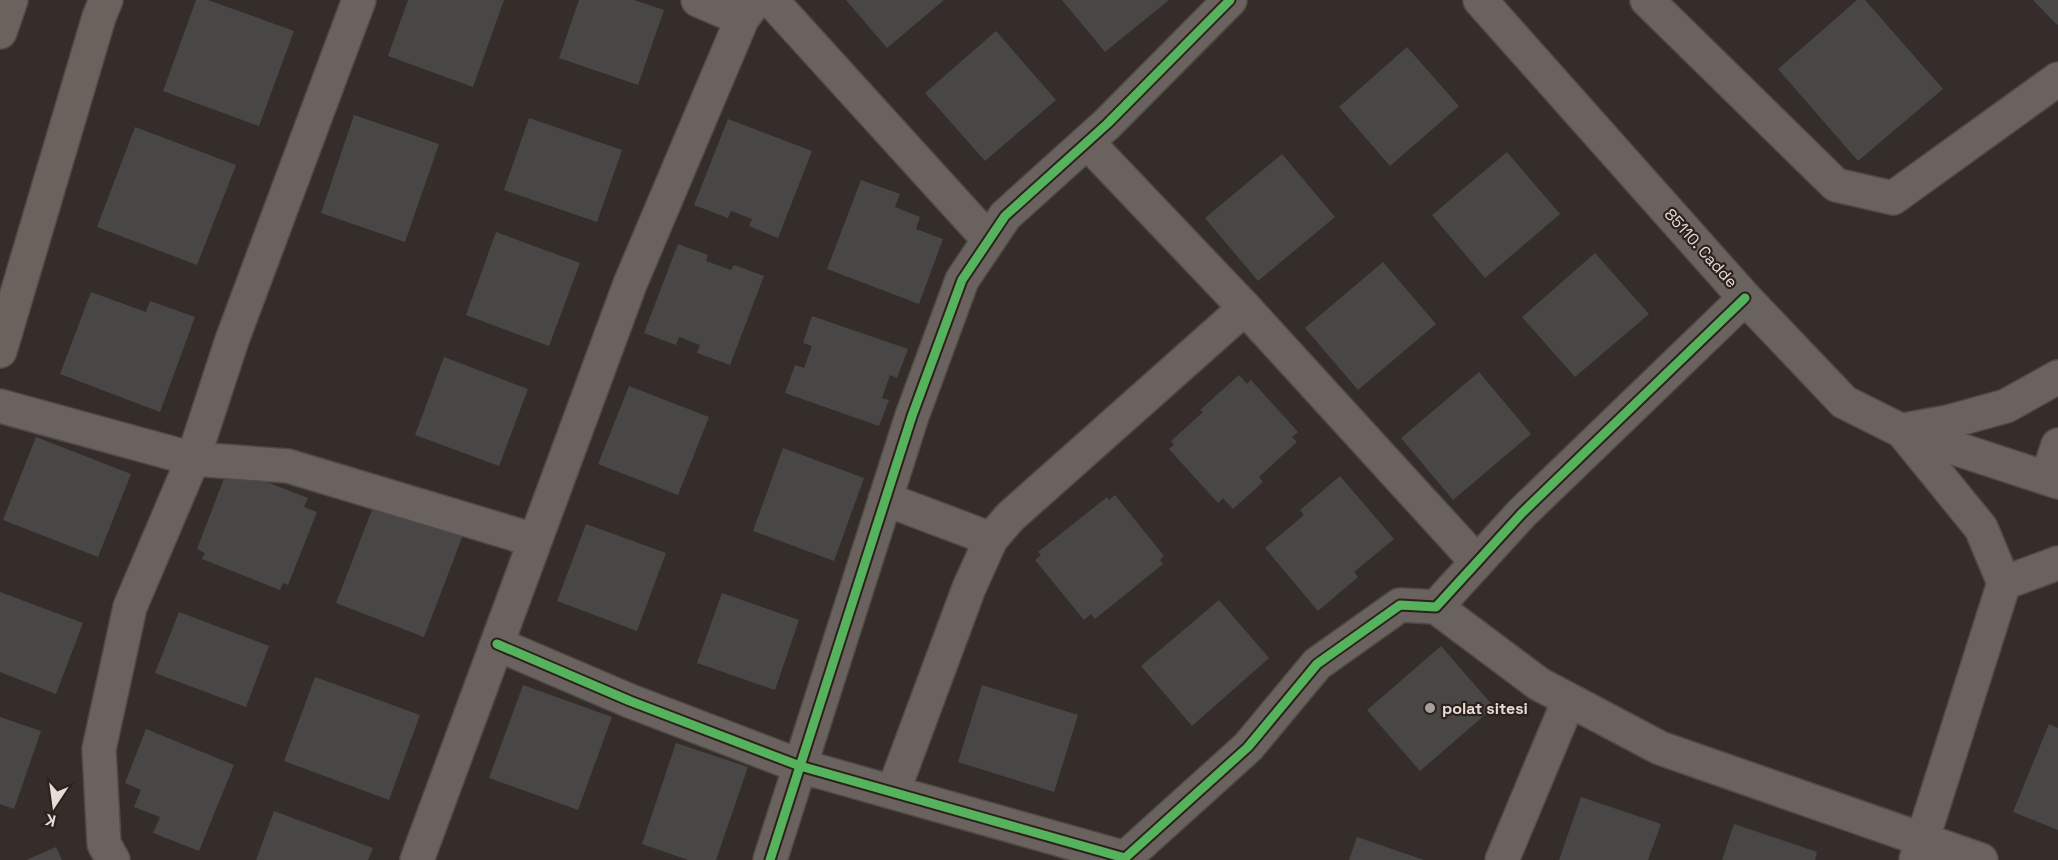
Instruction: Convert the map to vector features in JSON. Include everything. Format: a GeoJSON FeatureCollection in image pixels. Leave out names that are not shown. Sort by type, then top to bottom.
{"type":"FeatureCollection","features":[{"type":"Feature","properties":{"kind":"main road"},"geometry":{"type":"LineString","coordinates":[[0,32],[11,0]]}},
{"type":"Feature","properties":{"kind":"main road"},"geometry":{"type":"LineString","coordinates":[[0,351],[106,0]]}},
{"type":"Feature","properties":{"kind":"street"},"geometry":{"type":"LineString","coordinates":[[113,860],[104,844],[99,749],[130,607],[193,459],[232,340],[359,0]]}},
{"type":"Feature","properties":{"kind":"street"},"geometry":{"type":"LineString","coordinates":[[417,860],[630,284],[749,10],[698,0]]}},
{"type":"Feature","properties":{"kind":"street"},"geometry":{"type":"LineString","coordinates":[[771,0],[989,240]]}},
{"type":"Feature","properties":{"kind":"street"},"geometry":{"type":"LineString","coordinates":[[770,860],[885,499],[962,280],[1005,216],[1087,142],[1230,0]]}},
{"type":"Feature","properties":{"kind":"street","name":"85110. Cadde"},"geometry":{"type":"LineString","coordinates":[[1480,0],[1745,298],[1844,402],[1902,431],[2053,480]]}},
{"type":"Feature","properties":{"kind":"street"},"geometry":{"type":"LineString","coordinates":[[1647,0],[1836,185],[1893,198],[2058,79]]}},
{"type":"Feature","properties":{"kind":"street"},"geometry":{"type":"LineString","coordinates":[[1087,142],[1245,308],[1477,562]]}},
{"type":"Feature","properties":{"kind":"street"},"geometry":{"type":"LineString","coordinates":[[1436,607],[1522,513],[1745,298]]}},
{"type":"Feature","properties":{"kind":"street"},"geometry":{"type":"LineString","coordinates":[[893,792],[969,588],[991,539],[1010,517],[1245,308]]}},
{"type":"Feature","properties":{"kind":"street"},"geometry":{"type":"LineString","coordinates":[[1920,850],[2004,583],[1981,528],[1902,431],[1948,422],[2006,406],[2058,376]]}},
{"type":"Feature","properties":{"kind":"street"},"geometry":{"type":"LineString","coordinates":[[0,406],[193,459],[288,466],[534,540]]}},
{"type":"Feature","properties":{"kind":"street"},"geometry":{"type":"LineString","coordinates":[[2053,480],[2058,445]]}},
{"type":"Feature","properties":{"kind":"street"},"geometry":{"type":"LineString","coordinates":[[885,499],[991,539]]}},
{"type":"Feature","properties":{"kind":"street"},"geometry":{"type":"LineString","coordinates":[[2004,583],[2058,563]]}},
{"type":"Feature","properties":{"kind":"street"},"geometry":{"type":"LineString","coordinates":[[497,644],[630,701],[800,766],[1125,858],[1248,747],[1317,664],[1400,604],[1436,607],[1539,684],[1660,748],[1920,850],[1981,860]]}},
{"type":"Feature","properties":{"kind":"street"},"geometry":{"type":"LineString","coordinates":[[1502,860],[1569,700]]}},
{"type":"Feature","properties":{"kind":"building"},"geometry":{"type":"Polygon","coordinates":[[[196,0],[208,0],[294,31],[259,126],[163,91],[196,0]]]}},
{"type":"Feature","properties":{"kind":"building"},"geometry":{"type":"Polygon","coordinates":[[[408,0],[504,0],[473,87],[388,56],[408,0]]]}},
{"type":"Feature","properties":{"kind":"building"},"geometry":{"type":"Polygon","coordinates":[[[579,0],[634,0],[664,10],[638,85],[559,58],[579,0]]]}},
{"type":"Feature","properties":{"kind":"building"},"geometry":{"type":"Polygon","coordinates":[[[846,0],[944,0],[887,48],[846,0]]]}},
{"type":"Feature","properties":{"kind":"building"},"geometry":{"type":"Polygon","coordinates":[[[1062,0],[1169,0],[1105,52],[1062,0]]]}},
{"type":"Feature","properties":{"kind":"building"},"geometry":{"type":"Polygon","coordinates":[[[1857,0],[1865,0],[1943,89],[1858,161],[1778,69],[1857,0]]]}},
{"type":"Feature","properties":{"kind":"building"},"geometry":{"type":"Polygon","coordinates":[[[2033,0],[2058,0],[2057,25],[2033,0]]]}},
{"type":"Feature","properties":{"kind":"building"},"geometry":{"type":"Polygon","coordinates":[[[996,31],[1056,100],[985,161],[925,93],[996,31]]]}},
{"type":"Feature","properties":{"kind":"building"},"geometry":{"type":"Polygon","coordinates":[[[1407,47],[1459,106],[1390,166],[1339,107],[1407,47]]]}},
{"type":"Feature","properties":{"kind":"building"},"geometry":{"type":"Polygon","coordinates":[[[354,115],[439,144],[405,242],[321,213],[354,115]]]}},
{"type":"Feature","properties":{"kind":"building"},"geometry":{"type":"Polygon","coordinates":[[[529,118],[622,150],[597,222],[504,190],[529,118]]]}},
{"type":"Feature","properties":{"kind":"building"},"geometry":{"type":"Polygon","coordinates":[[[728,119],[812,151],[778,238],[749,226],[752,219],[731,211],[728,218],[694,205],[728,119]]]}},
{"type":"Feature","properties":{"kind":"building"},"geometry":{"type":"Polygon","coordinates":[[[135,127],[236,165],[197,265],[97,227],[135,127]]]}},
{"type":"Feature","properties":{"kind":"building"},"geometry":{"type":"Polygon","coordinates":[[[1507,152],[1560,214],[1485,278],[1432,215],[1507,152]]]}},
{"type":"Feature","properties":{"kind":"building"},"geometry":{"type":"Polygon","coordinates":[[[1282,154],[1335,217],[1258,281],[1205,218],[1282,154]]]}},
{"type":"Feature","properties":{"kind":"building"},"geometry":{"type":"Polygon","coordinates":[[[861,180],[900,194],[895,207],[920,217],[916,229],[943,239],[919,304],[827,269],[861,180]]]}},
{"type":"Feature","properties":{"kind":"building"},"geometry":{"type":"Polygon","coordinates":[[[496,232],[580,263],[549,346],[466,315],[496,232]]]}},
{"type":"Feature","properties":{"kind":"building"},"geometry":{"type":"Polygon","coordinates":[[[678,244],[708,255],[706,261],[731,270],[734,265],[764,276],[730,365],[697,353],[700,345],[679,337],[676,345],[644,333],[678,244]]]}},
{"type":"Feature","properties":{"kind":"building"},"geometry":{"type":"Polygon","coordinates":[[[1595,253],[1649,314],[1575,377],[1522,317],[1595,253]]]}},
{"type":"Feature","properties":{"kind":"building"},"geometry":{"type":"Polygon","coordinates":[[[1383,262],[1436,324],[1358,390],[1305,328],[1383,262]]]}},
{"type":"Feature","properties":{"kind":"building"},"geometry":{"type":"Polygon","coordinates":[[[91,292],[146,312],[150,301],[195,317],[160,412],[60,374],[91,292]]]}},
{"type":"Feature","properties":{"kind":"building"},"geometry":{"type":"Polygon","coordinates":[[[812,316],[908,349],[897,378],[890,375],[882,398],[889,400],[879,426],[785,393],[795,365],[804,368],[812,346],[803,343],[812,316]]]}},
{"type":"Feature","properties":{"kind":"building"},"geometry":{"type":"Polygon","coordinates":[[[444,357],[528,389],[499,466],[415,435],[444,357]]]}},
{"type":"Feature","properties":{"kind":"building"},"geometry":{"type":"Polygon","coordinates":[[[1479,372],[1531,434],[1453,500],[1401,438],[1479,372]]]}},
{"type":"Feature","properties":{"kind":"building"},"geometry":{"type":"Polygon","coordinates":[[[1239,375],[1247,384],[1251,380],[1298,432],[1292,437],[1297,442],[1259,477],[1263,482],[1233,509],[1223,498],[1218,503],[1169,449],[1174,445],[1171,441],[1203,412],[1200,410],[1239,375]]]}},
{"type":"Feature","properties":{"kind":"building"},"geometry":{"type":"Polygon","coordinates":[[[629,386],[709,417],[678,495],[598,464],[629,386]]]}},
{"type":"Feature","properties":{"kind":"building"},"geometry":{"type":"Polygon","coordinates":[[[36,437],[131,474],[98,557],[3,520],[36,437]]]}},
{"type":"Feature","properties":{"kind":"building"},"geometry":{"type":"Polygon","coordinates":[[[783,448],[864,478],[834,561],[753,531],[783,448]]]}},
{"type":"Feature","properties":{"kind":"building"},"geometry":{"type":"Polygon","coordinates":[[[236,470],[308,498],[304,507],[317,512],[288,585],[283,583],[280,590],[202,559],[205,553],[197,549],[225,476],[232,479],[236,470]]]}},
{"type":"Feature","properties":{"kind":"building"},"geometry":{"type":"Polygon","coordinates":[[[1340,476],[1394,539],[1354,572],[1358,577],[1318,611],[1265,548],[1304,515],[1300,510],[1340,476]]]}},
{"type":"Feature","properties":{"kind":"building"},"geometry":{"type":"Polygon","coordinates":[[[1115,495],[1164,556],[1160,560],[1163,564],[1095,619],[1091,614],[1084,620],[1035,560],[1041,555],[1038,552],[1107,497],[1109,500],[1115,495]]]}},
{"type":"Feature","properties":{"kind":"building"},"geometry":{"type":"Polygon","coordinates":[[[375,502],[463,535],[424,637],[336,603],[375,502]]]}},
{"type":"Feature","properties":{"kind":"building"},"geometry":{"type":"Polygon","coordinates":[[[586,524],[666,553],[637,631],[557,601],[586,524]]]}},
{"type":"Feature","properties":{"kind":"building"},"geometry":{"type":"Polygon","coordinates":[[[0,592],[83,623],[56,694],[0,672],[0,592]]]}},
{"type":"Feature","properties":{"kind":"building"},"geometry":{"type":"Polygon","coordinates":[[[722,593],[799,620],[775,690],[697,663],[722,593]]]}},
{"type":"Feature","properties":{"kind":"building"},"geometry":{"type":"Polygon","coordinates":[[[1219,600],[1269,658],[1192,726],[1141,666],[1219,600]]]}},
{"type":"Feature","properties":{"kind":"building"},"geometry":{"type":"Polygon","coordinates":[[[179,612],[269,646],[246,707],[155,673],[179,612]]]}},
{"type":"Feature","properties":{"kind":"building","name":"polat sitesi"},"geometry":{"type":"Polygon","coordinates":[[[1441,646],[1494,707],[1420,771],[1367,710],[1441,646]]]}},
{"type":"Feature","properties":{"kind":"building"},"geometry":{"type":"Polygon","coordinates":[[[315,677],[420,715],[389,800],[284,761],[315,677]]]}},
{"type":"Feature","properties":{"kind":"building"},"geometry":{"type":"Polygon","coordinates":[[[523,685],[612,717],[578,810],[489,778],[523,685]]]}},
{"type":"Feature","properties":{"kind":"building"},"geometry":{"type":"Polygon","coordinates":[[[982,685],[1078,715],[1054,792],[958,762],[982,685]]]}},
{"type":"Feature","properties":{"kind":"building"},"geometry":{"type":"Polygon","coordinates":[[[0,717],[41,731],[14,809],[0,804],[0,717]]]}},
{"type":"Feature","properties":{"kind":"building"},"geometry":{"type":"Polygon","coordinates":[[[2049,724],[2058,728],[2058,830],[2013,812],[2049,724]]]}},
{"type":"Feature","properties":{"kind":"building"},"geometry":{"type":"Polygon","coordinates":[[[146,729],[234,765],[199,851],[153,833],[160,817],[134,807],[141,790],[125,783],[146,729]]]}},
{"type":"Feature","properties":{"kind":"building"},"geometry":{"type":"Polygon","coordinates":[[[676,743],[748,767],[716,860],[688,860],[642,844],[676,743]]]}},
{"type":"Feature","properties":{"kind":"building"},"geometry":{"type":"Polygon","coordinates":[[[1581,797],[1661,824],[1648,860],[1559,860],[1581,797]]]}},
{"type":"Feature","properties":{"kind":"building"},"geometry":{"type":"Polygon","coordinates":[[[274,811],[373,848],[368,860],[256,860],[274,811]]]}},
{"type":"Feature","properties":{"kind":"building"},"geometry":{"type":"Polygon","coordinates":[[[1734,824],[1817,852],[1815,860],[1722,860],[1734,824]]]}},
{"type":"Feature","properties":{"kind":"building"},"geometry":{"type":"Polygon","coordinates":[[[1357,837],[1424,860],[1349,860],[1357,837]]]}},
{"type":"Feature","properties":{"kind":"building"},"geometry":{"type":"Polygon","coordinates":[[[56,847],[62,860],[26,860],[56,847]]]}},
{"type":"Feature","properties":{"kind":"cycle path"},"geometry":{"type":"LineString","coordinates":[[770,860],[912,416],[962,280],[1005,216],[1107,124],[1230,0]]}},
{"type":"Feature","properties":{"kind":"cycle path"},"geometry":{"type":"LineString","coordinates":[[497,644],[630,701],[800,766],[1125,858],[1248,747],[1317,664],[1400,605],[1436,607],[1522,513],[1745,298]]}},
{"type":"Feature","properties":{"kind":"place","name":"polat sitesi"},"geometry":{"type":"Point","coordinates":[1430,708]}}]}
